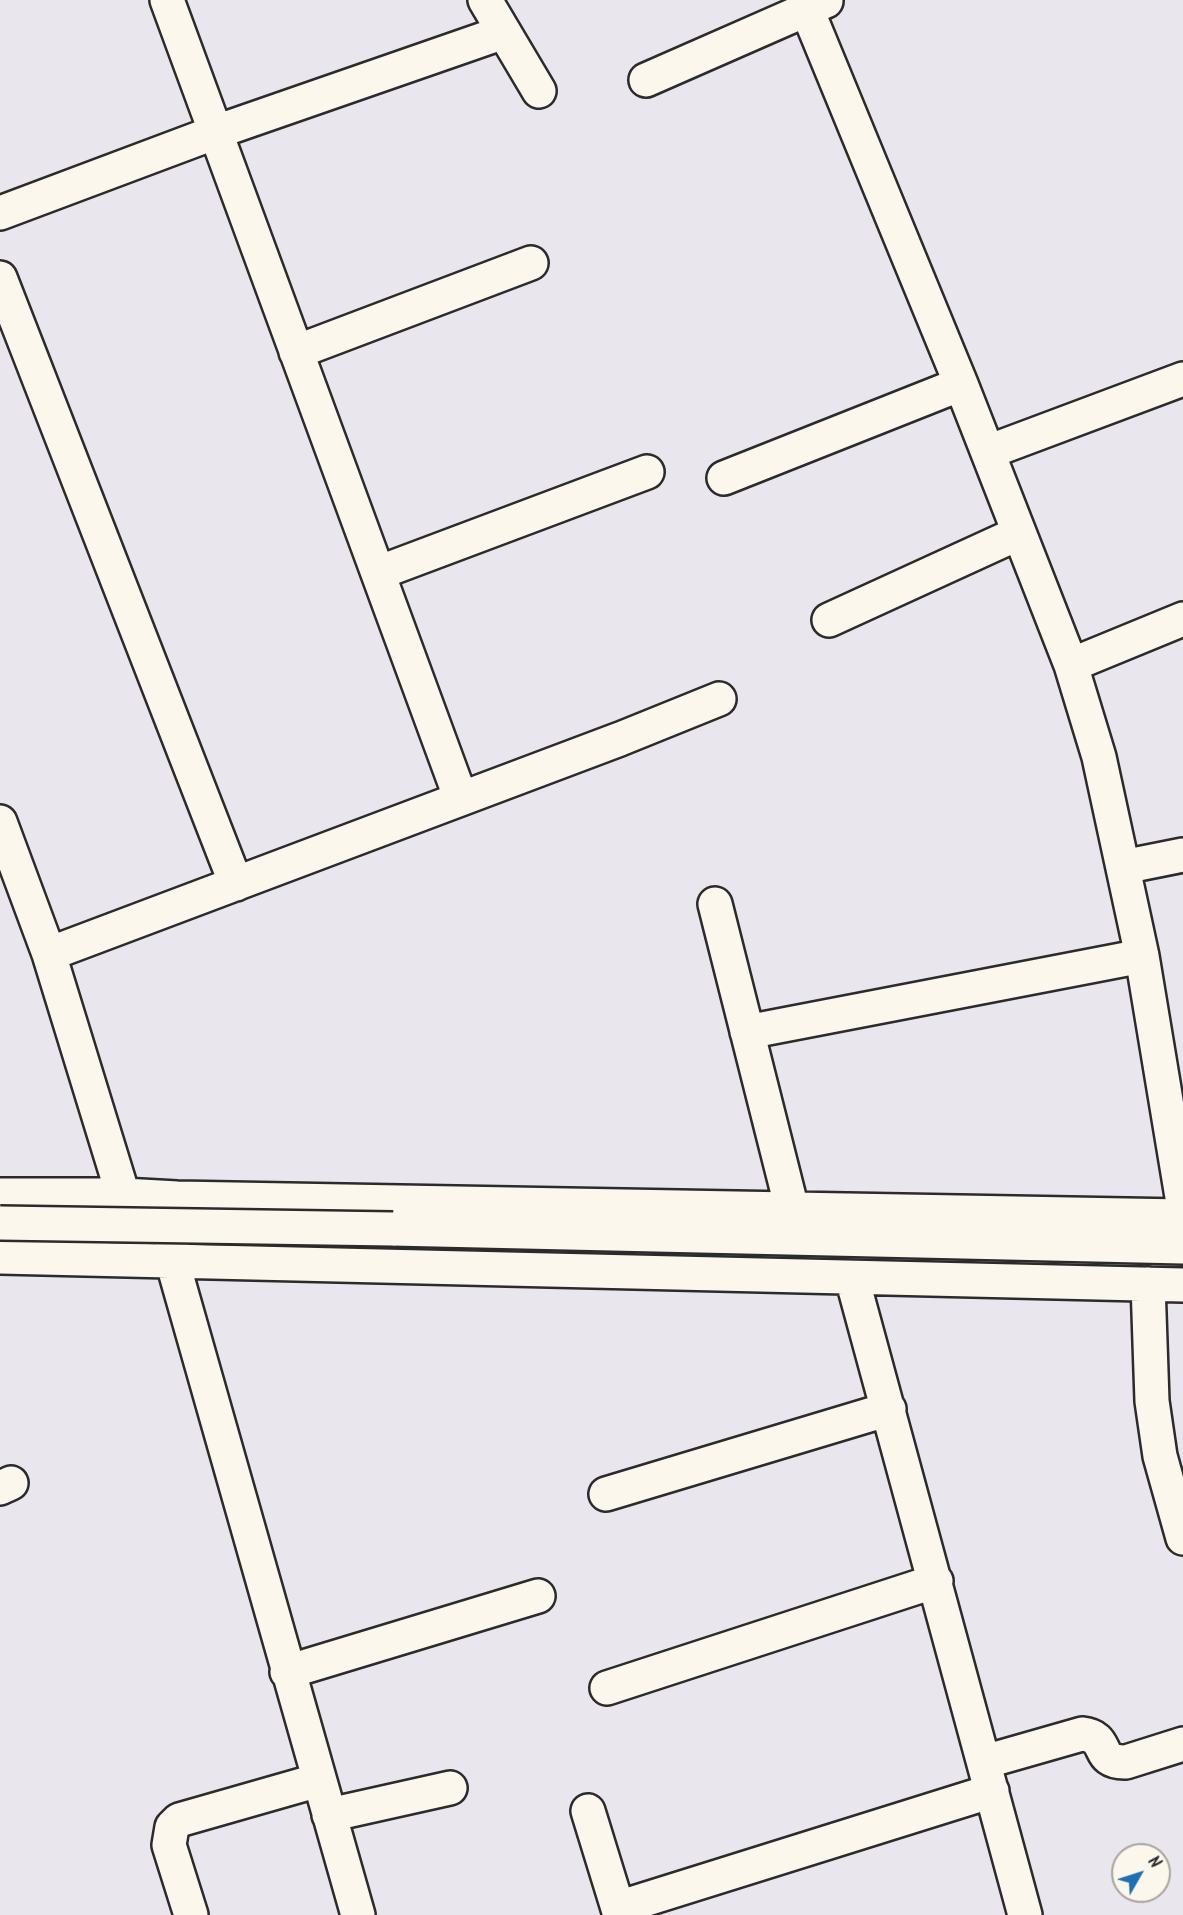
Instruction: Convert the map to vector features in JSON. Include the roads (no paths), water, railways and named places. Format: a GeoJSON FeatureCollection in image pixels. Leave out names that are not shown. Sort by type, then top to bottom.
{"type":"FeatureCollection","features":[{"type":"Feature","properties":{"kind":"street"},"geometry":{"type":"LineString","coordinates":[[167,0],[461,799]]}},
{"type":"Feature","properties":{"kind":"street"},"geometry":{"type":"LineString","coordinates":[[485,0],[539,92]]}},
{"type":"Feature","properties":{"kind":"street"},"geometry":{"type":"LineString","coordinates":[[646,80],[813,3],[1071,665],[1099,757],[1142,956],[1171,1067],[1183,1203]]}},
{"type":"Feature","properties":{"kind":"street"},"geometry":{"type":"LineString","coordinates":[[0,213],[216,132],[504,32]]}},
{"type":"Feature","properties":{"kind":"street"},"geometry":{"type":"LineString","coordinates":[[296,352],[531,263]]}},
{"type":"Feature","properties":{"kind":"street"},"geometry":{"type":"LineString","coordinates":[[0,278],[236,884]]}},
{"type":"Feature","properties":{"kind":"street"},"geometry":{"type":"LineString","coordinates":[[988,452],[1183,379]]}},
{"type":"Feature","properties":{"kind":"street"},"geometry":{"type":"LineString","coordinates":[[724,478],[961,384]]}},
{"type":"Feature","properties":{"kind":"street"},"geometry":{"type":"LineString","coordinates":[[378,573],[647,472]]}},
{"type":"Feature","properties":{"kind":"street"},"geometry":{"type":"LineString","coordinates":[[829,620],[1020,533]]}},
{"type":"Feature","properties":{"kind":"street"},"geometry":{"type":"LineString","coordinates":[[1071,665],[1183,619]]}},
{"type":"Feature","properties":{"kind":"street"},"geometry":{"type":"LineString","coordinates":[[50,954],[719,699]]}},
{"type":"Feature","properties":{"kind":"street"},"geometry":{"type":"LineString","coordinates":[[0,822],[50,954],[123,1195]]}},
{"type":"Feature","properties":{"kind":"street"},"geometry":{"type":"LineString","coordinates":[[1123,867],[1183,855]]}},
{"type":"Feature","properties":{"kind":"street"},"geometry":{"type":"LineString","coordinates":[[715,904],[792,1209]]}},
{"type":"Feature","properties":{"kind":"street"},"geometry":{"type":"LineString","coordinates":[[747,1032],[1142,956]]}},
{"type":"Feature","properties":{"kind":"street"},"geometry":{"type":"LineString","coordinates":[[0,1195],[123,1195],[1183,1216]]}},
{"type":"Feature","properties":{"kind":"street"},"geometry":{"type":"LineString","coordinates":[[177,1197],[172,1260],[287,1672],[358,1915]]}},
{"type":"Feature","properties":{"kind":"street"},"geometry":{"type":"LineString","coordinates":[[0,1223],[393,1229],[1183,1247]]}},
{"type":"Feature","properties":{"kind":"street"},"geometry":{"type":"LineString","coordinates":[[0,1257],[1183,1285]]}},
{"type":"Feature","properties":{"kind":"street"},"geometry":{"type":"LineString","coordinates":[[852,1278],[1025,1915]]}},
{"type":"Feature","properties":{"kind":"street"},"geometry":{"type":"LineString","coordinates":[[1148,1284],[1152,1401],[1160,1456],[1183,1538]]}},
{"type":"Feature","properties":{"kind":"street"},"geometry":{"type":"LineString","coordinates":[[606,1494],[889,1410]]}},
{"type":"Feature","properties":{"kind":"street"},"geometry":{"type":"LineString","coordinates":[[607,1688],[936,1581]]}},
{"type":"Feature","properties":{"kind":"street"},"geometry":{"type":"LineString","coordinates":[[287,1672],[538,1596]]}},
{"type":"Feature","properties":{"kind":"street"},"geometry":{"type":"LineString","coordinates":[[588,1811],[619,1911],[988,1777],[1082,1734],[1092,1735],[1098,1740],[1108,1759],[1116,1762],[1126,1762],[1183,1744]]}},
{"type":"Feature","properties":{"kind":"street"},"geometry":{"type":"LineString","coordinates":[[191,1915],[169,1845],[172,1827],[179,1820],[319,1780]]}},
{"type":"Feature","properties":{"kind":"street"},"geometry":{"type":"LineString","coordinates":[[329,1815],[450,1788]]}}]}
